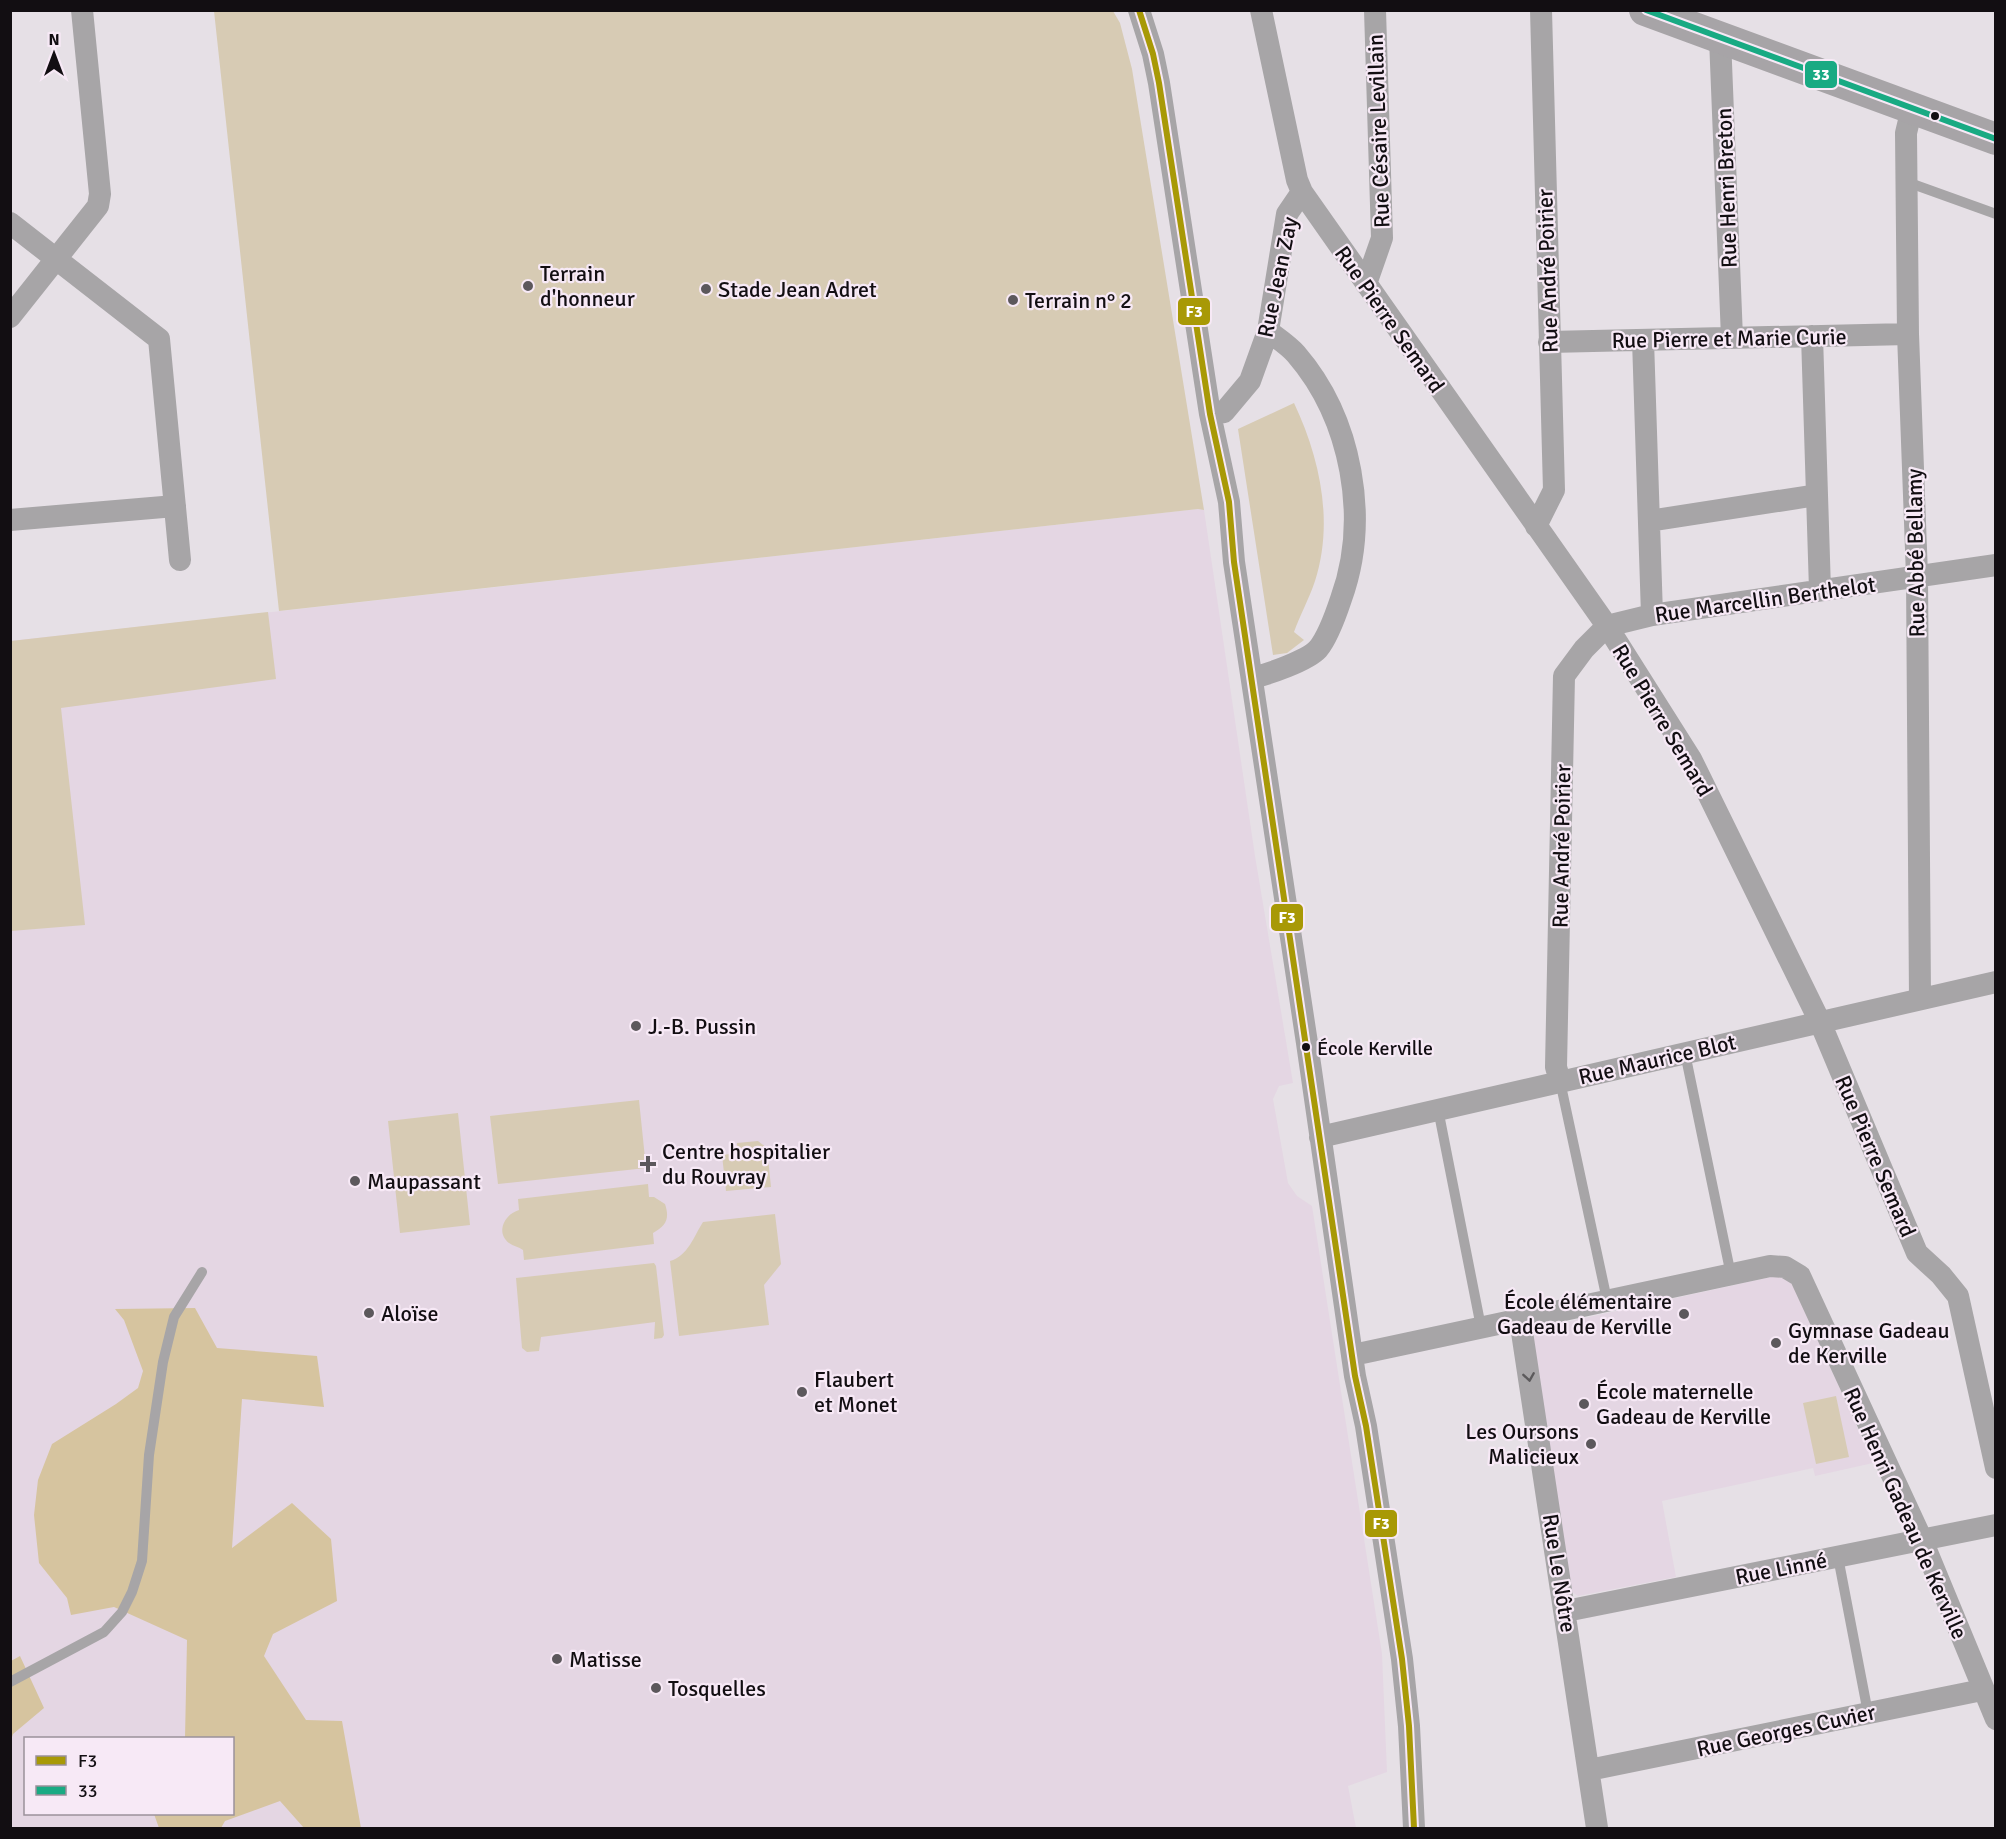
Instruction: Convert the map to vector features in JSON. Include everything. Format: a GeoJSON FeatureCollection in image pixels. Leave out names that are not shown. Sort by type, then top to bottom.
{"type":"FeatureCollection","features":[{"type":"Feature","properties":{"kind":"main road"},"geometry":{"type":"LineString","coordinates":[[1645,10],[1705,26],[1995,139]]}},
{"type":"Feature","properties":{"kind":"street"},"geometry":{"type":"LineString","coordinates":[[10,317],[98,206],[100,194],[82,10]]}},
{"type":"Feature","properties":{"kind":"street"},"geometry":{"type":"LineString","coordinates":[[1139,10],[1153,54],[1159,83],[1210,414],[1229,502],[1234,562],[1251,678],[1353,1355],[1402,1659],[1409,1726],[1414,1828]]}},
{"type":"Feature","properties":{"kind":"street","name":"Rue Pierre Semard"},"geometry":{"type":"LineString","coordinates":[[1261,10],[1297,180],[1302,192],[1607,626],[1691,759],[1820,1022],[1917,1253],[1941,1275],[1958,1296],[1995,1468]]}},
{"type":"Feature","properties":{"kind":"street","name":"Rue Césaire Levillain"},"geometry":{"type":"LineString","coordinates":[[1366,284],[1382,238],[1375,10]]}},
{"type":"Feature","properties":{"kind":"street","name":"Rue André Poirier"},"geometry":{"type":"LineString","coordinates":[[1536,526],[1554,490],[1540,10]]}},
{"type":"Feature","properties":{"kind":"street","name":"Rue Henri Breton"},"geometry":{"type":"LineString","coordinates":[[1705,26],[1732,338]]}},
{"type":"Feature","properties":{"kind":"street","name":"Rue Abbé Bellamy"},"geometry":{"type":"LineString","coordinates":[[1912,108],[1906,133],[1908,334],[1917,576],[1920,999]]}},
{"type":"Feature","properties":{"kind":"street","name":"Rue Jean Zay"},"geometry":{"type":"LineString","coordinates":[[1210,414],[1224,412],[1250,381],[1268,331],[1287,214],[1302,192]]}},
{"type":"Feature","properties":{"kind":"street"},"geometry":{"type":"LineString","coordinates":[[10,223],[159,339],[180,560]]}},
{"type":"Feature","properties":{"kind":"street"},"geometry":{"type":"LineString","coordinates":[[1251,678],[1271,674],[1317,650],[1334,619],[1348,578],[1355,521],[1353,485],[1342,440],[1320,385],[1295,352],[1268,331]]}},
{"type":"Feature","properties":{"kind":"street","name":"Rue Pierre et Marie Curie"},"geometry":{"type":"LineString","coordinates":[[1549,342],[1908,334]]}},
{"type":"Feature","properties":{"kind":"street"},"geometry":{"type":"LineString","coordinates":[[1812,336],[1820,590]]}},
{"type":"Feature","properties":{"kind":"street"},"geometry":{"type":"LineString","coordinates":[[1643,340],[1652,615]]}},
{"type":"Feature","properties":{"kind":"street"},"geometry":{"type":"LineString","coordinates":[[1649,521],[1817,495]]}},
{"type":"Feature","properties":{"kind":"street"},"geometry":{"type":"LineString","coordinates":[[10,520],[175,506]]}},
{"type":"Feature","properties":{"kind":"street","name":"Rue Marcellin Berthelot"},"geometry":{"type":"LineString","coordinates":[[1607,626],[1652,615],[1995,565]]}},
{"type":"Feature","properties":{"kind":"street","name":"Rue André Poirier"},"geometry":{"type":"LineString","coordinates":[[1560,1081],[1556,1067],[1564,676],[1584,649],[1607,626]]}},
{"type":"Feature","properties":{"kind":"street","name":"Rue Maurice Blot"},"geometry":{"type":"LineString","coordinates":[[1320,1137],[1995,982]]}},
{"type":"Feature","properties":{"kind":"street","name":"Rue Henri Gadeau de Kerville"},"geometry":{"type":"LineString","coordinates":[[1353,1355],[1770,1266],[1785,1267],[1800,1276],[1922,1540],[1995,1719]]}},
{"type":"Feature","properties":{"kind":"street","name":"Rue Le Nôtre"},"geometry":{"type":"LineString","coordinates":[[1520,1319],[1566,1611],[1597,1828]]}},
{"type":"Feature","properties":{"kind":"street","name":"Rue Linné"},"geometry":{"type":"LineString","coordinates":[[1566,1611],[1995,1525]]}},
{"type":"Feature","properties":{"kind":"street","name":"Rue Georges Cuvier"},"geometry":{"type":"LineString","coordinates":[[1589,1770],[1982,1690]]}},
{"type":"Feature","properties":{"kind":"lane"},"geometry":{"type":"LineString","coordinates":[[1907,182],[1995,214]]}},
{"type":"Feature","properties":{"kind":"lane"},"geometry":{"type":"LineString","coordinates":[[1685,1053],[1731,1275]]}},
{"type":"Feature","properties":{"kind":"lane"},"geometry":{"type":"LineString","coordinates":[[1560,1081],[1607,1300]]}},
{"type":"Feature","properties":{"kind":"lane"},"geometry":{"type":"LineString","coordinates":[[1437,1109],[1481,1327]]}},
{"type":"Feature","properties":{"kind":"lane"},"geometry":{"type":"LineString","coordinates":[[10,1683],[104,1632],[122,1612],[132,1592],[142,1561],[149,1455],[163,1362],[174,1317],[202,1272]]}},
{"type":"Feature","properties":{"kind":"lane"},"geometry":{"type":"LineString","coordinates":[[1838,1557],[1868,1713]]}},
{"type":"Feature","properties":{"kind":"shaded area","name":"Stade Jean Adret"},"geometry":{"type":"Polygon","coordinates":[[[214,11],[1113,11],[1120,23],[1132,69],[1204,510],[279,611],[214,11]]]}},
{"type":"Feature","properties":{"kind":"shaded area"},"geometry":{"type":"Polygon","coordinates":[[[1294,403],[1317,468],[1324,513],[1323,536],[1321,559],[1315,581],[1294,632],[1304,640],[1287,653],[1273,655],[1238,429],[1294,403]]]}},
{"type":"Feature","properties":{"kind":"shaded area","name":"Centre hospitalier du Rouvray"},"geometry":{"type":"Polygon","coordinates":[[[1204,510],[1255,856],[1293,1083],[1279,1086],[1273,1099],[1288,1183],[1297,1196],[1312,1206],[1382,1654],[1387,1772],[1348,1786],[1356,1828],[11,1828],[10,641],[1204,510]]]}},
{"type":"Feature","properties":{"kind":"shaded area"},"geometry":{"type":"Polygon","coordinates":[[[268,612],[276,679],[61,708],[85,925],[11,931],[11,641],[268,612]]]}},
{"type":"Feature","properties":{"kind":"shaded area"},"geometry":{"type":"Polygon","coordinates":[[[639,1100],[646,1168],[498,1184],[490,1116],[639,1100]]]}},
{"type":"Feature","properties":{"kind":"shaded area"},"geometry":{"type":"Polygon","coordinates":[[[458,1113],[470,1225],[400,1233],[388,1121],[458,1113]]]}},
{"type":"Feature","properties":{"kind":"shaded area"},"geometry":{"type":"Polygon","coordinates":[[[758,1141],[767,1148],[771,1187],[726,1191],[722,1155],[737,1153],[737,1143],[758,1141]]]}},
{"type":"Feature","properties":{"kind":"shaded area"},"geometry":{"type":"Polygon","coordinates":[[[648,1184],[649,1197],[654,1197],[665,1204],[667,1214],[664,1225],[653,1233],[654,1244],[524,1260],[523,1250],[509,1243],[503,1234],[503,1224],[506,1219],[519,1210],[518,1199],[648,1184]]]}},
{"type":"Feature","properties":{"kind":"shaded area"},"geometry":{"type":"Polygon","coordinates":[[[775,1214],[781,1264],[764,1285],[769,1325],[679,1336],[670,1261],[686,1250],[703,1222],[775,1214]]]}},
{"type":"Feature","properties":{"kind":"shaded area"},"geometry":{"type":"Polygon","coordinates":[[[654,1263],[664,1335],[662,1338],[654,1339],[655,1322],[541,1337],[539,1351],[527,1352],[522,1348],[516,1278],[654,1263]]]}},
{"type":"Feature","properties":{"kind":"shaded area"},"geometry":{"type":"Polygon","coordinates":[[[1771,1277],[1780,1277],[1794,1285],[1873,1463],[1815,1476],[1813,1468],[1662,1501],[1676,1577],[1578,1596],[1572,1592],[1533,1338],[1539,1328],[1771,1277]]]}},
{"type":"Feature","properties":{"kind":"shaded area"},"geometry":{"type":"Polygon","coordinates":[[[195,1308],[217,1348],[317,1356],[324,1407],[242,1399],[232,1548],[292,1503],[331,1539],[337,1601],[273,1634],[264,1656],[306,1720],[342,1721],[361,1828],[304,1828],[280,1801],[225,1821],[221,1828],[159,1828],[154,1815],[234,1815],[234,1737],[185,1737],[187,1640],[114,1607],[71,1615],[67,1598],[39,1563],[34,1515],[38,1480],[52,1444],[138,1388],[143,1371],[124,1320],[115,1309],[195,1308]]]}},
{"type":"Feature","properties":{"kind":"shaded area"},"geometry":{"type":"Polygon","coordinates":[[[1836,1396],[1849,1457],[1816,1464],[1803,1403],[1836,1396]]]}},
{"type":"Feature","properties":{"kind":"shaded area"},"geometry":{"type":"Polygon","coordinates":[[[20,1656],[44,1708],[13,1734],[11,1740],[11,1661],[20,1656]]]}},
{"type":"Feature","properties":{"kind":"transit line","name":"F3"},"geometry":{"type":"LineString","coordinates":[[1139,10],[1153,54],[1159,83],[1210,414],[1229,502],[1234,562],[1355,1376],[1366,1426],[1402,1659],[1409,1726],[1414,1828]]}},
{"type":"Feature","properties":{"kind":"transit line","name":"33"},"geometry":{"type":"LineString","coordinates":[[1646,10],[1996,139]]}},
{"type":"Feature","properties":{"kind":"place","name":"Terrain d'honneur"},"geometry":{"type":"Point","coordinates":[528,286]}},
{"type":"Feature","properties":{"kind":"place","name":"Stade Jean Adret"},"geometry":{"type":"Point","coordinates":[706,289]}},
{"type":"Feature","properties":{"kind":"place","name":"Terrain n° 2"},"geometry":{"type":"Point","coordinates":[1013,300]}},
{"type":"Feature","properties":{"kind":"place","name":"J.-B. Pussin"},"geometry":{"type":"Point","coordinates":[636,1026]}},
{"type":"Feature","properties":{"kind":"place","name":"École Kerville"},"geometry":{"type":"Point","coordinates":[1306,1047]}},
{"type":"Feature","properties":{"kind":"place","name":"Centre hospitalier du Rouvray"},"geometry":{"type":"Point","coordinates":[648,1164]}},
{"type":"Feature","properties":{"kind":"place","name":"Maupassant"},"geometry":{"type":"Point","coordinates":[355,1181]}},
{"type":"Feature","properties":{"kind":"place","name":"Aloïse"},"geometry":{"type":"Point","coordinates":[369,1313]}},
{"type":"Feature","properties":{"kind":"place","name":"École élémentaire Gadeau de Kerville"},"geometry":{"type":"Point","coordinates":[1684,1314]}},
{"type":"Feature","properties":{"kind":"place","name":"Gymnase Gadeau de Kerville"},"geometry":{"type":"Point","coordinates":[1776,1343]}},
{"type":"Feature","properties":{"kind":"place","name":"Flaubert et Monet"},"geometry":{"type":"Point","coordinates":[802,1392]}},
{"type":"Feature","properties":{"kind":"place","name":"École maternelle Gadeau de Kerville"},"geometry":{"type":"Point","coordinates":[1584,1404]}},
{"type":"Feature","properties":{"kind":"place","name":"Les Oursons Malicieux"},"geometry":{"type":"Point","coordinates":[1591,1444]}},
{"type":"Feature","properties":{"kind":"place","name":"Matisse"},"geometry":{"type":"Point","coordinates":[557,1659]}},
{"type":"Feature","properties":{"kind":"place","name":"Tosquelles"},"geometry":{"type":"Point","coordinates":[656,1688]}}]}
